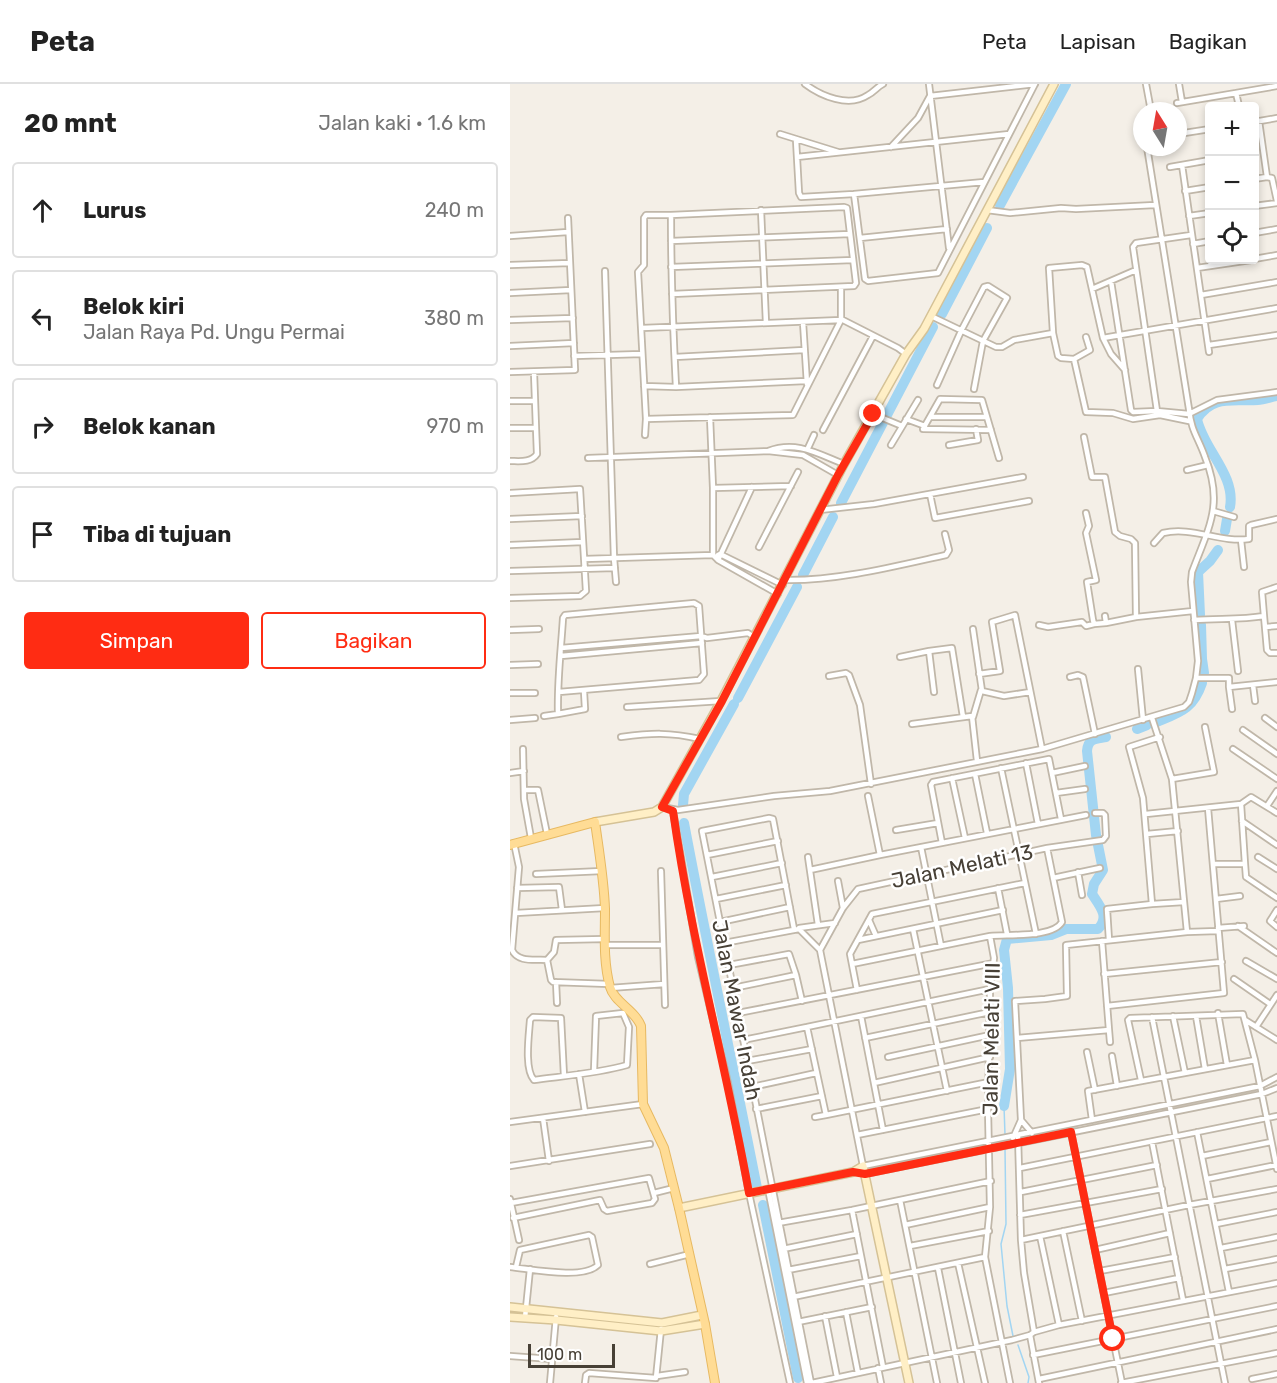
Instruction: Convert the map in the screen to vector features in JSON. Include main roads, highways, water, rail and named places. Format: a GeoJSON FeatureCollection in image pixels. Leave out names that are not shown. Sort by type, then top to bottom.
{"type":"FeatureCollection","features":[{"type":"Feature","properties":{"kind":"main road"},"geometry":{"type":"LineString","coordinates":[[512,844],[595,822],[602,871],[605,942],[610,986],[612,992],[638,1019],[641,1026],[643,1104],[662,1143],[674,1188],[705,1324],[715,1383]]}},
{"type":"Feature","properties":{"kind":"waterway"},"geometry":{"type":"LineString","coordinates":[[1000,205],[1066,84]]}},
{"type":"Feature","properties":{"kind":"waterway"},"geometry":{"type":"LineString","coordinates":[[942,314],[987,228]]}},
{"type":"Feature","properties":{"kind":"waterway"},"geometry":{"type":"LineString","coordinates":[[841,503],[933,327]]}},
{"type":"Feature","properties":{"kind":"waterway"},"geometry":{"type":"LineString","coordinates":[[1230,507],[1231,495],[1224,473],[1200,430],[1197,419],[1209,406],[1217,403],[1232,400],[1260,400],[1277,396]]}},
{"type":"Feature","properties":{"kind":"waterway"},"geometry":{"type":"LineString","coordinates":[[803,575],[833,517]]}},
{"type":"Feature","properties":{"kind":"waterway"},"geometry":{"type":"LineString","coordinates":[[1225,531],[1227,519]]}},
{"type":"Feature","properties":{"kind":"waterway"},"geometry":{"type":"LineString","coordinates":[[1200,615],[1198,572],[1218,550]]}},
{"type":"Feature","properties":{"kind":"waterway"},"geometry":{"type":"LineString","coordinates":[[738,698],[797,587]]}},
{"type":"Feature","properties":{"kind":"waterway"},"geometry":{"type":"LineString","coordinates":[[1201,625],[1204,673]]}},
{"type":"Feature","properties":{"kind":"waterway"},"geometry":{"type":"LineString","coordinates":[[1157,722],[1190,704],[1195,699],[1202,683]]}},
{"type":"Feature","properties":{"kind":"waterway"},"geometry":{"type":"LineString","coordinates":[[683,805],[684,794],[734,704]]}},
{"type":"Feature","properties":{"kind":"waterway"},"geometry":{"type":"LineString","coordinates":[[1137,729],[1147,725]]}},
{"type":"Feature","properties":{"kind":"waterway"},"geometry":{"type":"LineString","coordinates":[[1004,1106],[1010,1069],[1008,988],[1004,950],[1007,939],[1051,935],[1066,929],[1098,929],[1102,925],[1102,912],[1092,894],[1094,884],[1103,870],[1096,835],[1087,751],[1091,741],[1106,737]]}},
{"type":"Feature","properties":{"kind":"waterway"},"geometry":{"type":"LineString","coordinates":[[684,823],[757,1188]]}},
{"type":"Feature","properties":{"kind":"waterway"},"geometry":{"type":"LineString","coordinates":[[1004,1106],[1005,1135]]}},
{"type":"Feature","properties":{"kind":"waterway"},"geometry":{"type":"LineString","coordinates":[[1005,1149],[1006,1224],[1001,1244],[1007,1306],[1013,1336]]}},
{"type":"Feature","properties":{"kind":"waterway"},"geometry":{"type":"LineString","coordinates":[[763,1205],[798,1378]]}},
{"type":"Feature","properties":{"kind":"waterway"},"geometry":{"type":"LineString","coordinates":[[1018,1345],[1029,1377],[1028,1383]]}}]}
